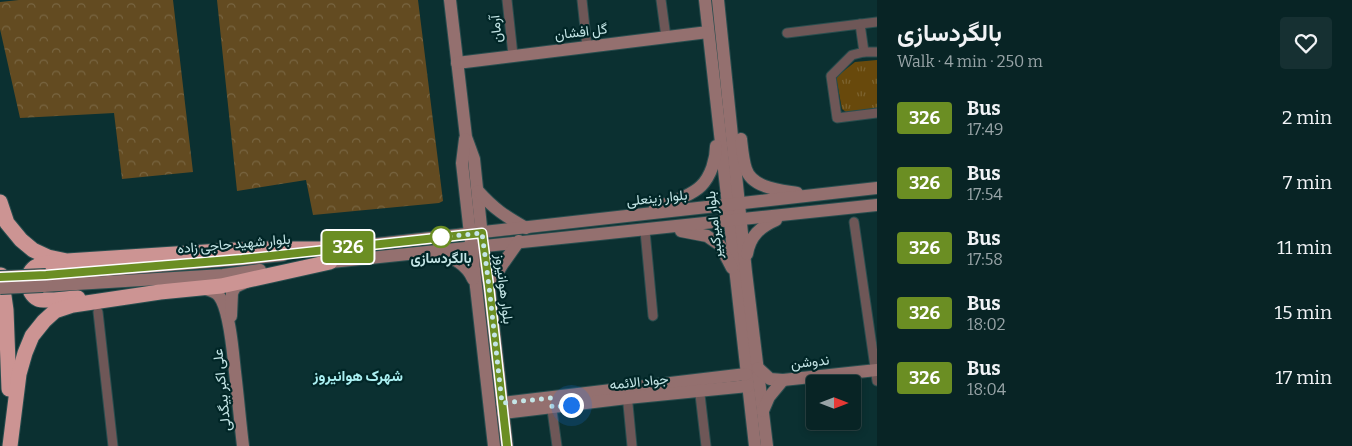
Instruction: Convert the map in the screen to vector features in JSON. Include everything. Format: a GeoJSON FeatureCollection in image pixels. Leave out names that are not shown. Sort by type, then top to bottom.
{"type":"FeatureCollection","features":[{"type":"Feature","properties":{"kind":"highway"},"geometry":{"type":"LineString","coordinates":[[0,202],[7,223],[21,240],[33,250],[48,257],[67,261]]}},
{"type":"Feature","properties":{"kind":"highway"},"geometry":{"type":"LineString","coordinates":[[252,249],[331,256],[251,280],[221,286],[160,292],[40,300],[33,296],[29,290],[28,283],[32,269],[37,266],[45,263],[67,261],[252,249]]}},
{"type":"Feature","properties":{"kind":"highway"},"geometry":{"type":"LineString","coordinates":[[0,272],[6,310],[10,446]]}},
{"type":"Feature","properties":{"kind":"highway"},"geometry":{"type":"LineString","coordinates":[[10,446],[19,374],[32,336],[44,321],[55,311],[73,305],[160,292]]}},
{"type":"Feature","properties":{"kind":"main road","name":"بلوار هوانیروز"},"geometry":{"type":"LineString","coordinates":[[450,0],[466,137],[474,159],[478,191],[475,233]]}},
{"type":"Feature","properties":{"kind":"main road","name":"بلوار امیرکبیر"},"geometry":{"type":"LineString","coordinates":[[705,0],[717,111],[735,221],[751,376],[755,446]]}},
{"type":"Feature","properties":{"kind":"main road","name":"بلوار امیرکبیر"},"geometry":{"type":"LineString","coordinates":[[718,0],[722,31],[733,204]]}},
{"type":"Feature","properties":{"kind":"main road"},"geometry":{"type":"LineString","coordinates":[[722,31],[737,99],[746,170],[755,182],[809,196]]}},
{"type":"Feature","properties":{"kind":"main road","name":"گل افشان"},"geometry":{"type":"LineString","coordinates":[[457,63],[708,32]]}},
{"type":"Feature","properties":{"kind":"main road"},"geometry":{"type":"LineString","coordinates":[[641,214],[688,194],[701,186],[710,171],[716,153],[717,111]]}},
{"type":"Feature","properties":{"kind":"main road","name":"بلوار هوانیروز"},"geometry":{"type":"LineString","coordinates":[[466,137],[462,163],[477,247],[489,286],[507,446]]}},
{"type":"Feature","properties":{"kind":"main road","name":"بلوار زینعلی"},"geometry":{"type":"LineString","coordinates":[[475,233],[877,188]]}},
{"type":"Feature","properties":{"kind":"main road"},"geometry":{"type":"LineString","coordinates":[[478,191],[491,205],[526,228]]}},
{"type":"Feature","properties":{"kind":"main road"},"geometry":{"type":"LineString","coordinates":[[477,247],[519,241],[641,231],[877,205]]}},
{"type":"Feature","properties":{"kind":"main road"},"geometry":{"type":"LineString","coordinates":[[740,273],[753,237],[762,226],[777,219],[809,212]]}},
{"type":"Feature","properties":{"kind":"main road"},"geometry":{"type":"LineString","coordinates":[[641,231],[684,231],[706,236],[720,245],[740,273]]}},
{"type":"Feature","properties":{"kind":"main road","name":"بلوار شهید حاجی زاده"},"geometry":{"type":"LineString","coordinates":[[331,256],[475,233]]}},
{"type":"Feature","properties":{"kind":"main road"},"geometry":{"type":"LineString","coordinates":[[489,286],[519,241]]}},
{"type":"Feature","properties":{"kind":"main road","name":"بلوار هوانیروز"},"geometry":{"type":"LineString","coordinates":[[477,247],[475,284],[494,446]]}},
{"type":"Feature","properties":{"kind":"main road","name":"بلوار شهید حاجی زاده"},"geometry":{"type":"LineString","coordinates":[[0,288],[45,280],[242,259],[331,256],[477,247]]}},
{"type":"Feature","properties":{"kind":"main road"},"geometry":{"type":"LineString","coordinates":[[434,250],[469,270],[475,284]]}},
{"type":"Feature","properties":{"kind":"main road","name":"بلوار شهید حاجی زاده"},"geometry":{"type":"LineString","coordinates":[[0,277],[45,280]]}},
{"type":"Feature","properties":{"kind":"main road","name":"علی اکبر بیگدلی"},"geometry":{"type":"LineString","coordinates":[[230,331],[232,293],[235,287],[251,280]]}},
{"type":"Feature","properties":{"kind":"main road","name":"علی اکبر بیگدلی"},"geometry":{"type":"LineString","coordinates":[[202,288],[212,290],[223,303],[230,331],[243,446]]}},
{"type":"Feature","properties":{"kind":"main road","name":"ندوشن"},"geometry":{"type":"LineString","coordinates":[[762,412],[769,397],[783,380],[877,374]]}},
{"type":"Feature","properties":{"kind":"main road","name":"بلوار امیرکبیر"},"geometry":{"type":"LineString","coordinates":[[751,376],[762,412],[767,446]]}},
{"type":"Feature","properties":{"kind":"main road"},"geometry":{"type":"LineString","coordinates":[[751,376],[783,380]]}},
{"type":"Feature","properties":{"kind":"main road","name":"جواد الائمه"},"geometry":{"type":"LineString","coordinates":[[502,408],[699,386],[751,376]]}},
{"type":"Feature","properties":{"kind":"street","name":"آرمان"},"geometry":{"type":"LineString","coordinates":[[507,0],[513,56]]}},
{"type":"Feature","properties":{"kind":"street"},"geometry":{"type":"LineString","coordinates":[[582,0],[587,47]]}},
{"type":"Feature","properties":{"kind":"street"},"geometry":{"type":"LineString","coordinates":[[661,0],[666,37]]}},
{"type":"Feature","properties":{"kind":"street"},"geometry":{"type":"LineString","coordinates":[[788,33],[877,22]]}},
{"type":"Feature","properties":{"kind":"street"},"geometry":{"type":"LineString","coordinates":[[860,24],[864,52]]}},
{"type":"Feature","properties":{"kind":"street"},"geometry":{"type":"LineString","coordinates":[[877,52],[864,52],[852,55],[831,76],[837,118],[877,113]]}},
{"type":"Feature","properties":{"kind":"street"},"geometry":{"type":"LineString","coordinates":[[854,222],[877,374]]}},
{"type":"Feature","properties":{"kind":"street"},"geometry":{"type":"LineString","coordinates":[[641,231],[653,316]]}},
{"type":"Feature","properties":{"kind":"street"},"geometry":{"type":"LineString","coordinates":[[98,312],[113,446]]}},
{"type":"Feature","properties":{"kind":"street"},"geometry":{"type":"LineString","coordinates":[[699,386],[706,446]]}},
{"type":"Feature","properties":{"kind":"street"},"geometry":{"type":"LineString","coordinates":[[626,394],[632,446]]}},
{"type":"Feature","properties":{"kind":"street"},"geometry":{"type":"LineString","coordinates":[[551,402],[557,446]]}},
{"type":"Feature","properties":{"kind":"green space"},"geometry":{"type":"Polygon","coordinates":[[[19,0],[173,0],[193,172],[122,179],[114,113],[20,118],[0,29],[0,2],[19,0]]]}},
{"type":"Feature","properties":{"kind":"green space"},"geometry":{"type":"Polygon","coordinates":[[[217,0],[418,0],[443,201],[439,203],[313,215],[306,180],[237,191],[217,0]]]}},
{"type":"Feature","properties":{"kind":"green space"},"geometry":{"type":"Polygon","coordinates":[[[877,60],[877,108],[846,112],[842,109],[836,77],[855,62],[877,60]]]}},
{"type":"Feature","properties":{"kind":"bus line","name":"326"},"geometry":{"type":"LineString","coordinates":[[0,277],[242,259],[482,233],[507,446]]}},
{"type":"Feature","properties":{"kind":"place","name":"بالگردسازی"},"geometry":{"type":"Point","coordinates":[441,237]}},
{"type":"Feature","properties":{"kind":"district","name":"شهرک هوانیروز"},"geometry":{"type":"Point","coordinates":[358,376]}},
{"type":"Feature","properties":{"kind":"route"},"geometry":{"type":"LineString","coordinates":[[441,237],[482,233],[502,403],[551,398],[552,407],[571,405]]}}]}
